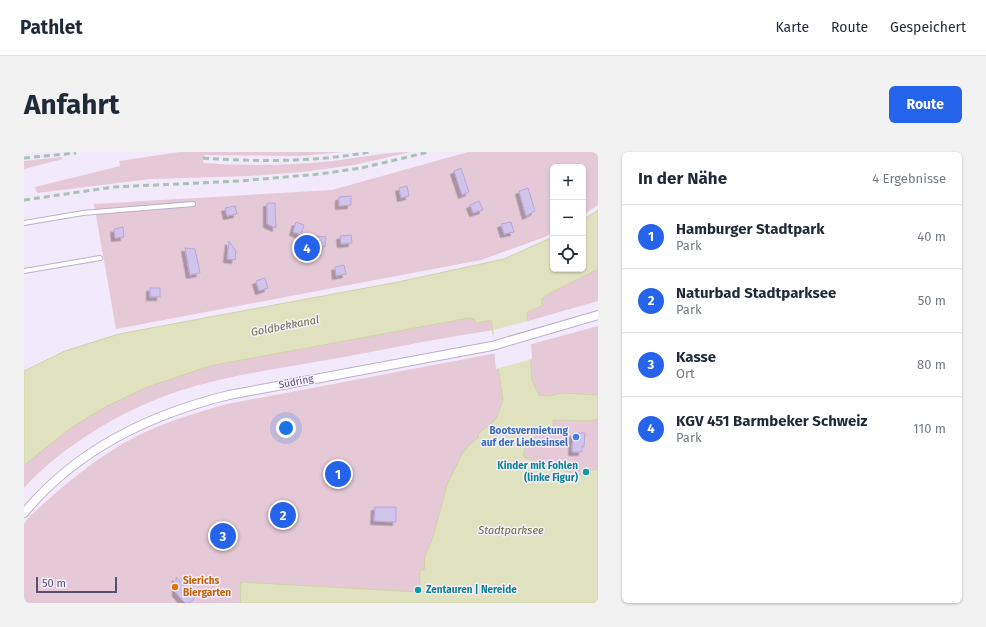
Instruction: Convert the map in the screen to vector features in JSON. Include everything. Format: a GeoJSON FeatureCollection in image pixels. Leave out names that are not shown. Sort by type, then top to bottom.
{"type":"FeatureCollection","features":[{"type":"Feature","properties":{"kind":"street","name":"Südring"},"geometry":{"type":"LineString","coordinates":[[24,513],[58,478],[101,446],[135,427],[175,411],[229,395],[492,346],[598,315]]}},
{"type":"Feature","properties":{"kind":"lane"},"geometry":{"type":"LineString","coordinates":[[24,223],[83,213],[193,204]]}},
{"type":"Feature","properties":{"kind":"lane"},"geometry":{"type":"LineString","coordinates":[[24,271],[100,258]]}},
{"type":"Feature","properties":{"kind":"shaded area"},"geometry":{"type":"Polygon","coordinates":[[[180,152],[343,152],[299,156],[204,155],[203,163],[235,165],[284,165],[316,163],[382,154],[411,152],[354,165],[303,172],[250,176],[150,179],[37,193],[35,187],[120,166],[119,161],[180,152]]]}},
{"type":"Feature","properties":{"kind":"shaded area"},"geometry":{"type":"Polygon","coordinates":[[[468,152],[598,152],[598,205],[586,213],[586,164],[550,164],[550,234],[545,237],[481,260],[116,329],[94,204],[332,190],[468,152]]]}},
{"type":"Feature","properties":{"kind":"shaded area"},"geometry":{"type":"Polygon","coordinates":[[[61,157],[63,159],[24,169],[24,161],[61,157]]]}},
{"type":"Feature","properties":{"kind":"shaded area"},"geometry":{"type":"Polygon","coordinates":[[[598,269],[598,301],[528,321],[527,312],[542,306],[542,299],[546,295],[598,269]]]}},
{"type":"Feature","properties":{"kind":"shaded area"},"geometry":{"type":"Polygon","coordinates":[[[469,318],[474,319],[477,323],[491,320],[494,330],[236,376],[198,385],[158,399],[116,418],[76,443],[57,457],[24,488],[24,465],[44,448],[88,417],[135,392],[159,382],[184,373],[234,361],[469,318]]]}},
{"type":"Feature","properties":{"kind":"shaded area"},"geometry":{"type":"Polygon","coordinates":[[[598,326],[598,603],[24,603],[24,524],[27,519],[62,487],[99,459],[126,442],[150,430],[175,420],[227,404],[502,352],[598,326]]]}},
{"type":"Feature","properties":{"kind":"water"},"geometry":{"type":"Polygon","coordinates":[[[598,210],[598,269],[546,295],[542,299],[542,306],[527,312],[532,380],[539,395],[551,396],[560,393],[598,395],[598,419],[589,421],[553,420],[553,428],[537,434],[529,441],[524,451],[524,457],[574,474],[585,475],[587,471],[598,469],[598,603],[240,603],[241,582],[419,592],[420,570],[424,570],[425,556],[433,537],[447,485],[461,456],[469,445],[478,438],[479,433],[496,419],[503,400],[491,320],[476,323],[474,319],[469,318],[209,366],[145,388],[105,407],[71,428],[24,465],[24,371],[65,351],[119,334],[398,282],[504,259],[550,238],[550,272],[586,272],[586,218],[598,210]]]}},
{"type":"Feature","properties":{"kind":"pier"},"geometry":{"type":"Polygon","coordinates":[[[528,321],[532,359],[496,369],[493,339],[494,330],[528,321]]]}},
{"type":"Feature","properties":{"kind":"building"},"geometry":{"type":"Polygon","coordinates":[[[461,168],[469,192],[462,195],[454,171],[461,168]]]}},
{"type":"Feature","properties":{"kind":"building"},"geometry":{"type":"Polygon","coordinates":[[[407,186],[409,196],[401,198],[399,188],[407,186]]]}},
{"type":"Feature","properties":{"kind":"building"},"geometry":{"type":"Polygon","coordinates":[[[528,188],[535,211],[526,216],[519,191],[528,188]]]}},
{"type":"Feature","properties":{"kind":"building"},"geometry":{"type":"Polygon","coordinates":[[[351,196],[351,205],[339,206],[339,197],[351,196]]]}},
{"type":"Feature","properties":{"kind":"building"},"geometry":{"type":"Polygon","coordinates":[[[479,201],[483,210],[473,213],[470,205],[479,201]]]}},
{"type":"Feature","properties":{"kind":"building"},"geometry":{"type":"Polygon","coordinates":[[[267,203],[275,203],[276,228],[267,224],[267,203]]]}},
{"type":"Feature","properties":{"kind":"building"},"geometry":{"type":"Polygon","coordinates":[[[235,206],[237,214],[227,216],[225,208],[235,206]]]}},
{"type":"Feature","properties":{"kind":"building"},"geometry":{"type":"Polygon","coordinates":[[[296,222],[304,225],[301,235],[293,232],[296,222]]]}},
{"type":"Feature","properties":{"kind":"building"},"geometry":{"type":"Polygon","coordinates":[[[511,222],[514,232],[504,234],[501,224],[511,222]]]}},
{"type":"Feature","properties":{"kind":"building"},"geometry":{"type":"Polygon","coordinates":[[[123,227],[124,237],[115,238],[114,229],[123,227]]]}},
{"type":"Feature","properties":{"kind":"building"},"geometry":{"type":"Polygon","coordinates":[[[351,235],[352,243],[341,244],[340,236],[351,235]]]}},
{"type":"Feature","properties":{"kind":"building"},"geometry":{"type":"Polygon","coordinates":[[[317,236],[326,237],[325,247],[316,246],[317,236]]]}},
{"type":"Feature","properties":{"kind":"building"},"geometry":{"type":"Polygon","coordinates":[[[229,241],[236,251],[235,260],[227,259],[229,241]]]}},
{"type":"Feature","properties":{"kind":"building"},"geometry":{"type":"Polygon","coordinates":[[[185,248],[195,249],[200,273],[190,275],[185,248]]]}},
{"type":"Feature","properties":{"kind":"building"},"geometry":{"type":"Polygon","coordinates":[[[344,265],[346,274],[336,276],[335,267],[344,265]]]}},
{"type":"Feature","properties":{"kind":"building"},"geometry":{"type":"Polygon","coordinates":[[[265,278],[268,288],[259,291],[256,281],[265,278]]]}},
{"type":"Feature","properties":{"kind":"building"},"geometry":{"type":"Polygon","coordinates":[[[150,288],[160,288],[160,297],[150,297],[150,288]]]}},
{"type":"Feature","properties":{"kind":"building"},"geometry":{"type":"Polygon","coordinates":[[[573,433],[585,433],[582,452],[572,452],[573,433]]]}},
{"type":"Feature","properties":{"kind":"building"},"geometry":{"type":"Polygon","coordinates":[[[375,507],[396,507],[396,522],[374,521],[375,507]]]}},
{"type":"Feature","properties":{"kind":"building"},"geometry":{"type":"Polygon","coordinates":[[[176,577],[192,594],[194,599],[189,603],[185,603],[176,593],[176,577]]]}},
{"type":"Feature","properties":{"kind":"railway"},"geometry":{"type":"LineString","coordinates":[[203,158],[287,160],[329,158],[370,152]]}},
{"type":"Feature","properties":{"kind":"railway"},"geometry":{"type":"LineString","coordinates":[[24,200],[114,187],[239,181],[320,174],[361,168],[429,152]]}},
{"type":"Feature","properties":{"kind":"railway"},"geometry":{"type":"LineString","coordinates":[[24,158],[76,153]]}},
{"type":"Feature","properties":{"kind":"place","name":"KGV 451 Barmbeker Schweiz"},"geometry":{"type":"Point","coordinates":[307,248]}},
{"type":"Feature","properties":{"kind":"place","name":"Bootsvermietung auf der Liebesinsel"},"geometry":{"type":"Point","coordinates":[576,437]}},
{"type":"Feature","properties":{"kind":"place","name":"Kinder mit Fohlen (linke Figur)"},"geometry":{"type":"Point","coordinates":[586,472]}},
{"type":"Feature","properties":{"kind":"place","name":"Hamburger Stadtpark"},"geometry":{"type":"Point","coordinates":[338,474]}},
{"type":"Feature","properties":{"kind":"place","name":"Naturbad Stadtparksee"},"geometry":{"type":"Point","coordinates":[283,515]}},
{"type":"Feature","properties":{"kind":"place","name":"Kasse"},"geometry":{"type":"Point","coordinates":[223,536]}},
{"type":"Feature","properties":{"kind":"place","name":"Sierichs Biergarten"},"geometry":{"type":"Point","coordinates":[175,587]}},
{"type":"Feature","properties":{"kind":"place","name":"Zentauren | Nereide"},"geometry":{"type":"Point","coordinates":[418,590]}},
{"type":"Feature","properties":{"kind":"water label","name":"Goldbekkanal"},"geometry":{"type":"Point","coordinates":[285,326]}},
{"type":"Feature","properties":{"kind":"water label","name":"Stadtparksee"},"geometry":{"type":"Point","coordinates":[511,530]}}]}
